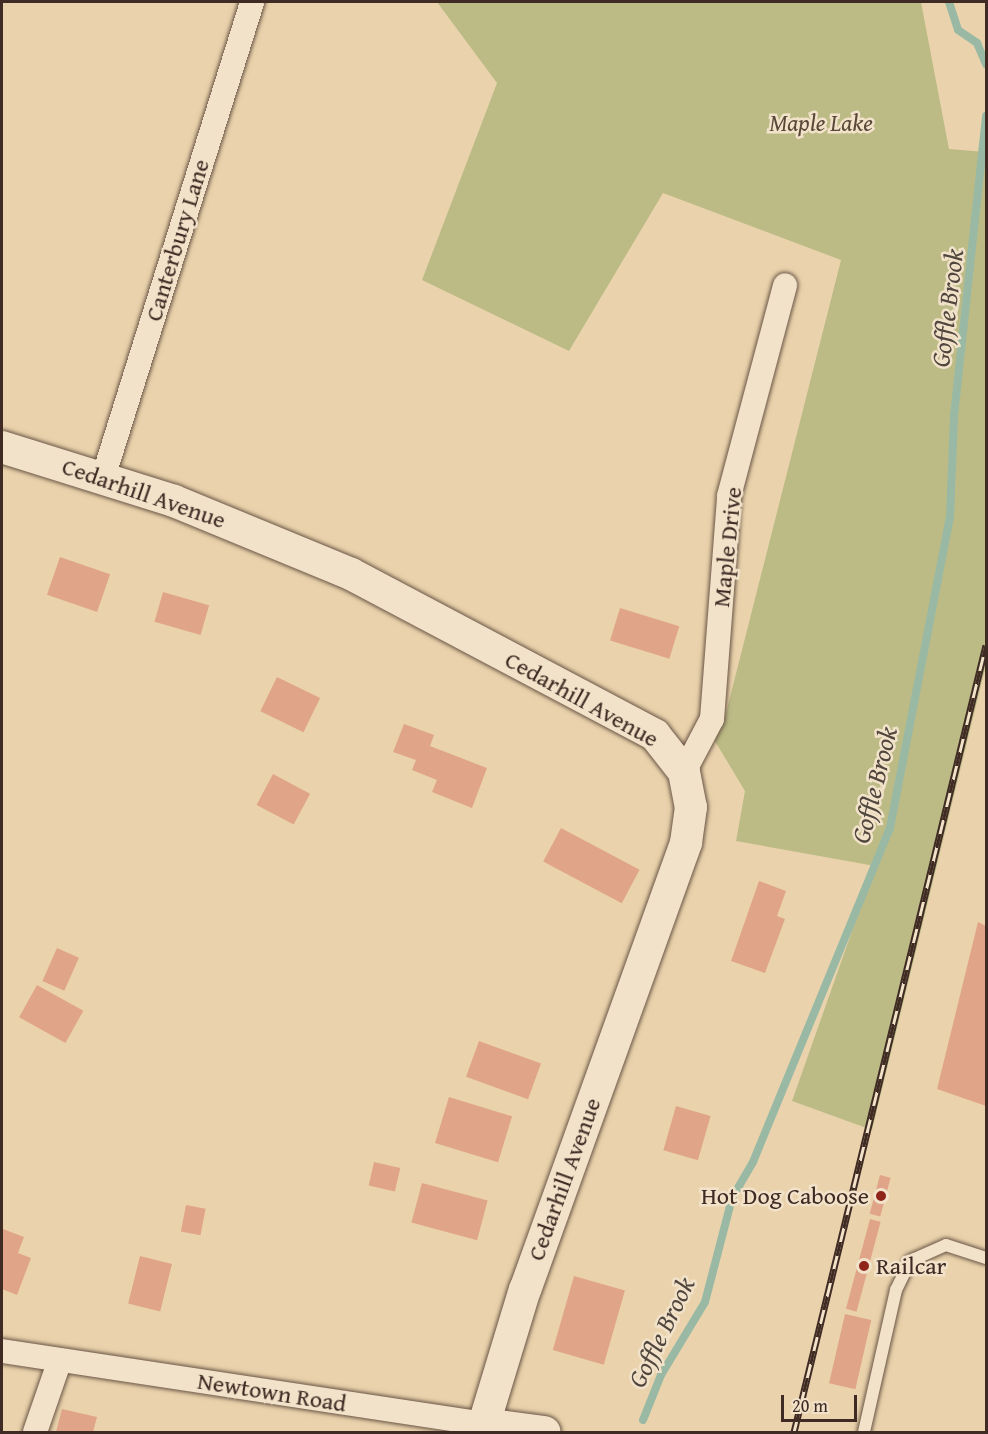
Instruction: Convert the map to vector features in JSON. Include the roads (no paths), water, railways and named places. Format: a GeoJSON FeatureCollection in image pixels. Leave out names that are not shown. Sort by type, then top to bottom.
{"type":"FeatureCollection","features":[{"type":"Feature","properties":{"kind":"street","name":"Canterbury Lane"},"geometry":{"type":"LineString","coordinates":[[103,478],[252,2]]}},
{"type":"Feature","properties":{"kind":"street","name":"Maple Drive"},"geometry":{"type":"LineString","coordinates":[[684,772],[712,719],[729,496],[785,285]]}},
{"type":"Feature","properties":{"kind":"street","name":"Cedarhill Avenue"},"geometry":{"type":"LineString","coordinates":[[2,447],[103,478],[267,536],[351,574],[655,735],[684,772],[691,807],[686,843],[532,1268],[484,1424]]}},
{"type":"Feature","properties":{"kind":"street","name":"Newtown Road"},"geometry":{"type":"LineString","coordinates":[[2,1352],[544,1432]]}},
{"type":"Feature","properties":{"kind":"street"},"geometry":{"type":"LineString","coordinates":[[35,1432],[60,1360]]}},
{"type":"Feature","properties":{"kind":"lane"},"geometry":{"type":"LineString","coordinates":[[864,1432],[896,1290],[910,1261],[946,1245],[987,1258]]}},
{"type":"Feature","properties":{"kind":"waterway","name":"Goffle Brook"},"geometry":{"type":"LineString","coordinates":[[949,2],[958,30],[977,43],[986,64]]}},
{"type":"Feature","properties":{"kind":"waterway","name":"Goffle Brook"},"geometry":{"type":"LineString","coordinates":[[643,1420],[661,1375],[705,1302],[732,1198],[753,1162],[890,828],[950,517],[954,416],[986,116]]}},
{"type":"Feature","properties":{"kind":"railway"},"geometry":{"type":"LineString","coordinates":[[794,1432],[986,645]]}},
{"type":"Feature","properties":{"kind":"place","name":"Hot Dog Caboose"},"geometry":{"type":"Point","coordinates":[881,1196]}},
{"type":"Feature","properties":{"kind":"place","name":"Railcar"},"geometry":{"type":"Point","coordinates":[864,1266]}},
{"type":"Feature","properties":{"kind":"park label","name":"Maple Lake"},"geometry":{"type":"Point","coordinates":[821,123]}}]}
